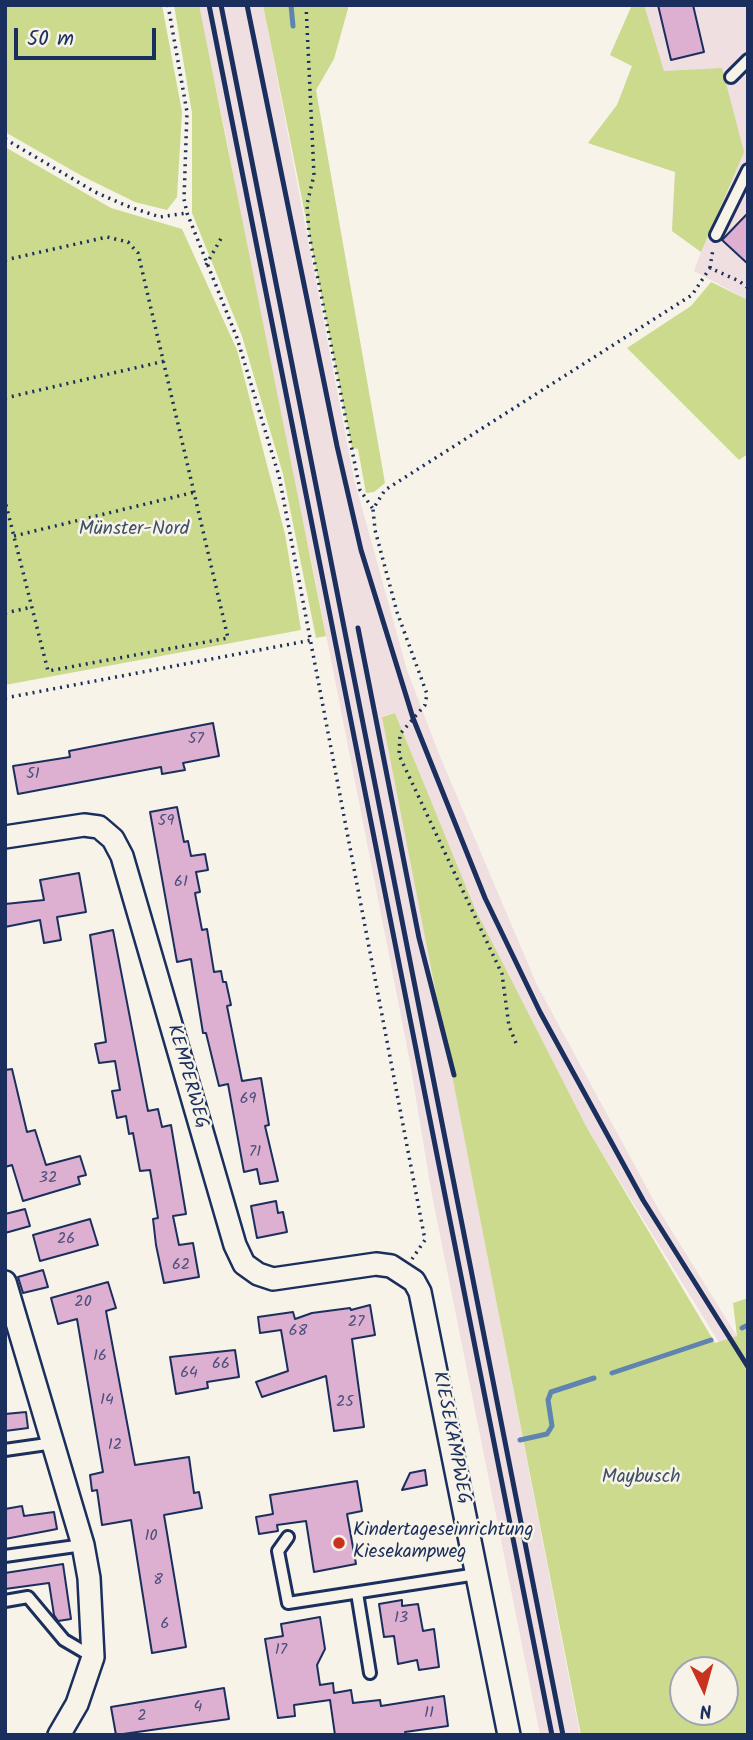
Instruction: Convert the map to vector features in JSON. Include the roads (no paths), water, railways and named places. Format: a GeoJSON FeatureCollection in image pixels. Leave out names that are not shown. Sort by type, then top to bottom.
{"type":"FeatureCollection","features":[{"type":"Feature","properties":{"kind":"street","name":"KEMPERWEG"},"geometry":{"type":"LineString","coordinates":[[5,837],[85,825],[99,827],[113,839],[122,856],[235,1245],[244,1264],[258,1274],[273,1279],[376,1264],[391,1266],[403,1272]]}},
{"type":"Feature","properties":{"kind":"street","name":"KIESEKAMPWEG"},"geometry":{"type":"LineString","coordinates":[[403,1272],[414,1281],[421,1292],[509,1735]]}},
{"type":"Feature","properties":{"kind":"street"},"geometry":{"type":"LineString","coordinates":[[5,1282],[11,1322],[54,1443],[83,1545],[93,1621],[93,1657],[77,1704],[59,1735]]}},
{"type":"Feature","properties":{"kind":"lane"},"geometry":{"type":"LineString","coordinates":[[731,77],[748,60]]}},
{"type":"Feature","properties":{"kind":"lane"},"geometry":{"type":"LineString","coordinates":[[716,235],[748,170]]}},
{"type":"Feature","properties":{"kind":"lane"},"geometry":{"type":"LineString","coordinates":[[5,1450],[54,1443]]}},
{"type":"Feature","properties":{"kind":"lane"},"geometry":{"type":"LineString","coordinates":[[288,1537],[278,1551],[288,1603],[477,1574]]}},
{"type":"Feature","properties":{"kind":"lane"},"geometry":{"type":"LineString","coordinates":[[5,1556],[83,1545]]}},
{"type":"Feature","properties":{"kind":"lane"},"geometry":{"type":"LineString","coordinates":[[357,1593],[370,1673]]}},
{"type":"Feature","properties":{"kind":"lane"},"geometry":{"type":"LineString","coordinates":[[5,1601],[28,1597],[64,1640],[93,1657]]}},
{"type":"Feature","properties":{"kind":"waterway"},"geometry":{"type":"LineString","coordinates":[[291,5],[293,26]]}},
{"type":"Feature","properties":{"kind":"waterway"},"geometry":{"type":"LineString","coordinates":[[742,1328],[748,1325]]}},
{"type":"Feature","properties":{"kind":"waterway"},"geometry":{"type":"LineString","coordinates":[[612,1373],[711,1340]]}},
{"type":"Feature","properties":{"kind":"waterway"},"geometry":{"type":"LineString","coordinates":[[520,1440],[547,1434],[552,1426],[548,1400],[551,1392],[594,1378]]}},
{"type":"Feature","properties":{"kind":"railway"},"geometry":{"type":"LineString","coordinates":[[209,5],[552,1735]]}},
{"type":"Feature","properties":{"kind":"railway"},"geometry":{"type":"LineString","coordinates":[[221,5],[563,1735]]}},
{"type":"Feature","properties":{"kind":"railway"},"geometry":{"type":"LineString","coordinates":[[247,5],[337,446],[361,550],[413,718],[485,898],[540,1012],[643,1200],[748,1367]]}},
{"type":"Feature","properties":{"kind":"railway"},"geometry":{"type":"LineString","coordinates":[[358,628],[419,938],[454,1075]]}},
{"type":"Feature","properties":{"kind":"place","name":"Kindertageseinrichtung Kiesekampweg"},"geometry":{"type":"Point","coordinates":[339,1543]}},
{"type":"Feature","properties":{"kind":"park label","name":"Münster-Nord"},"geometry":{"type":"Point","coordinates":[134,531]}},
{"type":"Feature","properties":{"kind":"park label","name":"Maybusch"},"geometry":{"type":"Point","coordinates":[641,1479]}}]}
